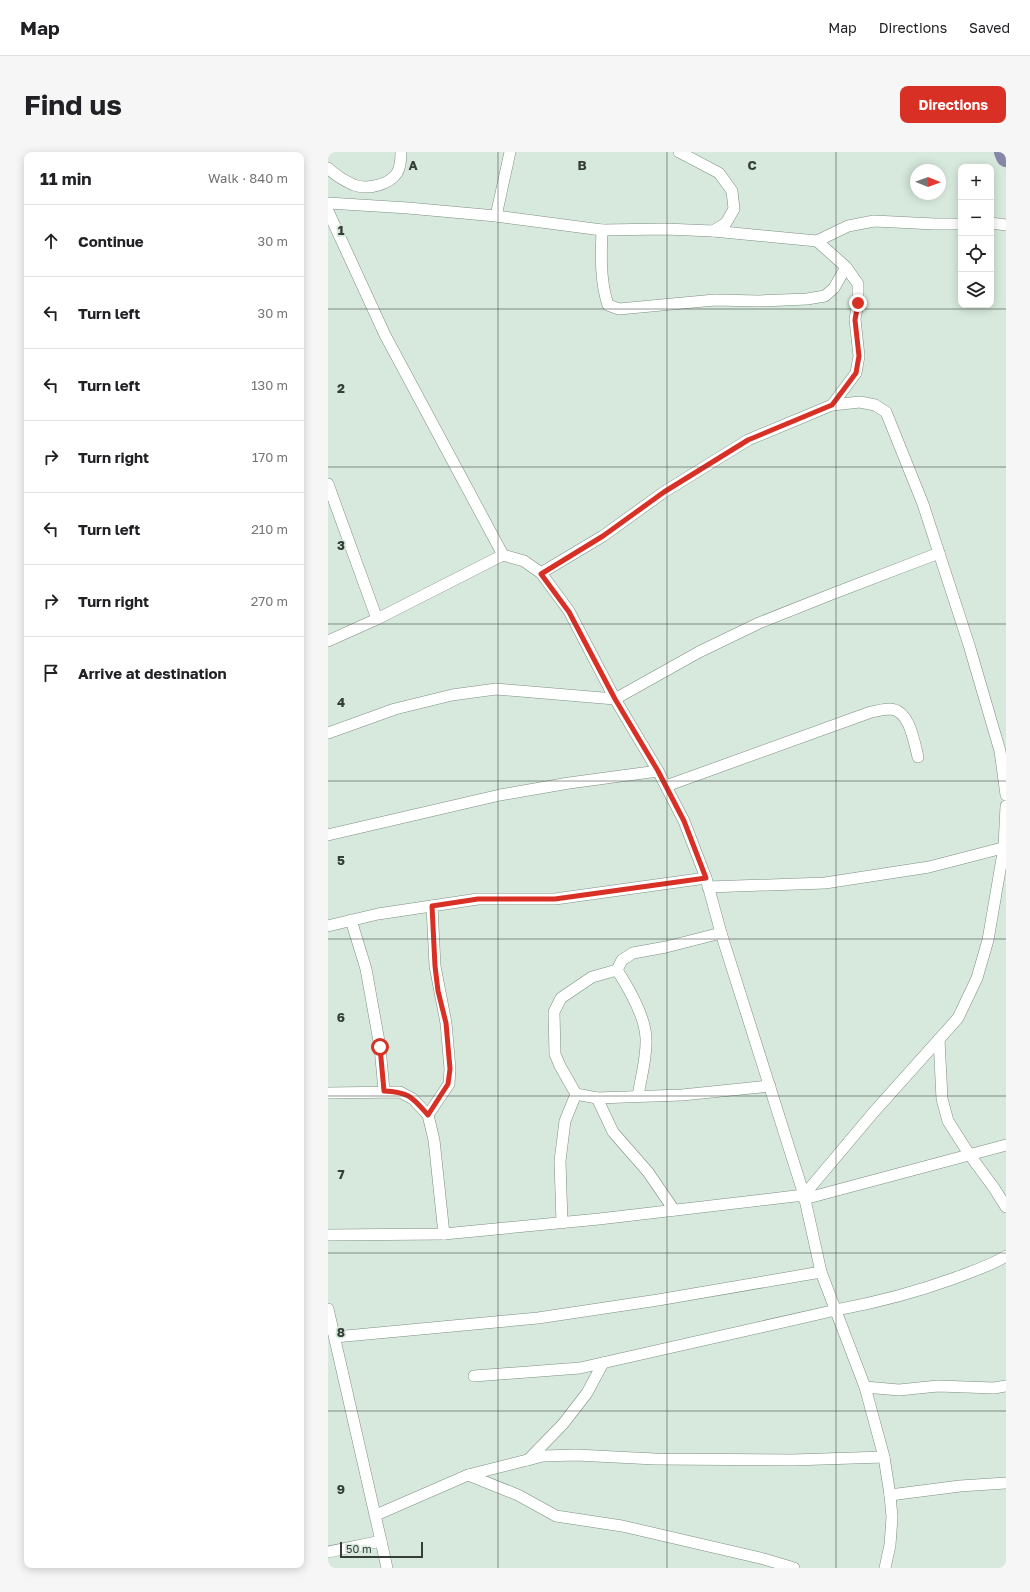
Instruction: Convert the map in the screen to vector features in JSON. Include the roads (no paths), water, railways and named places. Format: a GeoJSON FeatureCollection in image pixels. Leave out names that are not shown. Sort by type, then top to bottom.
{"type":"FeatureCollection","features":[{"type":"Feature","properties":{"kind":"street"},"geometry":{"type":"LineString","coordinates":[[328,168],[355,186],[372,186],[387,182],[397,173],[402,152]]}},
{"type":"Feature","properties":{"kind":"street"},"geometry":{"type":"LineString","coordinates":[[496,216],[510,152]]}},
{"type":"Feature","properties":{"kind":"street"},"geometry":{"type":"LineString","coordinates":[[679,152],[719,173],[732,191],[734,209],[726,223],[713,231]]}},
{"type":"Feature","properties":{"kind":"street"},"geometry":{"type":"LineString","coordinates":[[328,203],[496,216],[602,230],[665,229],[713,231],[816,241],[848,226],[874,221],[958,224]]}},
{"type":"Feature","properties":{"kind":"street"},"geometry":{"type":"LineString","coordinates":[[328,211],[385,335],[503,555]]}},
{"type":"Feature","properties":{"kind":"street"},"geometry":{"type":"LineString","coordinates":[[994,223],[1006,225]]}},
{"type":"Feature","properties":{"kind":"street"},"geometry":{"type":"LineString","coordinates":[[602,230],[601,259],[605,297],[608,305],[619,309],[715,300],[759,301],[807,299],[825,296],[834,288],[846,267]]}},
{"type":"Feature","properties":{"kind":"street"},"geometry":{"type":"LineString","coordinates":[[816,241],[846,267],[858,284],[858,303],[855,320],[859,356],[856,373],[832,405]]}},
{"type":"Feature","properties":{"kind":"street"},"geometry":{"type":"LineString","coordinates":[[541,574],[603,536],[664,492],[748,440],[832,405],[860,402],[875,405],[886,412],[923,504],[969,645],[1000,751],[1006,795]]}},
{"type":"Feature","properties":{"kind":"street"},"geometry":{"type":"LineString","coordinates":[[328,484],[377,619]]}},
{"type":"Feature","properties":{"kind":"street"},"geometry":{"type":"LineString","coordinates":[[328,732],[395,709],[452,695],[496,689],[615,699],[699,652],[760,623],[939,553]]}},
{"type":"Feature","properties":{"kind":"street"},"geometry":{"type":"LineString","coordinates":[[328,640],[377,619],[503,555],[524,561],[541,574],[569,612],[615,699],[658,771],[684,821],[707,882],[721,933],[804,1197],[821,1272],[865,1387],[884,1457],[892,1517],[890,1545],[885,1568]]}},
{"type":"Feature","properties":{"kind":"street"},"geometry":{"type":"LineString","coordinates":[[666,786],[871,712],[892,709],[902,715],[908,722],[918,757]]}},
{"type":"Feature","properties":{"kind":"street"},"geometry":{"type":"LineString","coordinates":[[328,835],[500,795],[569,783],[658,771]]}},
{"type":"Feature","properties":{"kind":"street"},"geometry":{"type":"LineString","coordinates":[[804,1197],[873,1113],[958,1018],[977,978],[988,940],[1005,847],[1006,806]]}},
{"type":"Feature","properties":{"kind":"street"},"geometry":{"type":"LineString","coordinates":[[328,926],[378,914],[478,899],[555,899],[707,882],[825,883],[929,867],[1005,847]]}},
{"type":"Feature","properties":{"kind":"street"},"geometry":{"type":"LineString","coordinates":[[428,1115],[448,1084],[450,1069],[446,1023],[438,991],[435,966],[432,906]]}},
{"type":"Feature","properties":{"kind":"street"},"geometry":{"type":"LineString","coordinates":[[351,920],[366,969],[380,1047],[384,1091]]}},
{"type":"Feature","properties":{"kind":"street"},"geometry":{"type":"LineString","coordinates":[[721,933],[666,947],[633,953],[622,960],[617,970],[592,977],[561,998],[554,1012],[555,1054],[576,1094],[597,1098],[682,1095],[770,1086]]}},
{"type":"Feature","properties":{"kind":"street"},"geometry":{"type":"LineString","coordinates":[[617,970],[630,991],[640,1016],[646,1037],[646,1054],[638,1096]]}},
{"type":"Feature","properties":{"kind":"street"},"geometry":{"type":"LineString","coordinates":[[939,1039],[942,1099],[948,1121],[968,1154],[994,1188],[1006,1207]]}},
{"type":"Feature","properties":{"kind":"street"},"geometry":{"type":"LineString","coordinates":[[328,1093],[384,1091],[400,1092],[414,1099],[428,1115],[434,1140],[444,1234]]}},
{"type":"Feature","properties":{"kind":"street"},"geometry":{"type":"LineString","coordinates":[[562,1223],[560,1161],[565,1121],[576,1094]]}},
{"type":"Feature","properties":{"kind":"street"},"geometry":{"type":"LineString","coordinates":[[597,1098],[613,1132],[648,1172],[674,1210]]}},
{"type":"Feature","properties":{"kind":"street"},"geometry":{"type":"LineString","coordinates":[[328,1235],[444,1234],[804,1197],[1006,1145]]}},
{"type":"Feature","properties":{"kind":"street"},"geometry":{"type":"LineString","coordinates":[[474,1376],[558,1371],[580,1368],[877,1302],[919,1291],[992,1264],[1006,1256]]}},
{"type":"Feature","properties":{"kind":"street"},"geometry":{"type":"LineString","coordinates":[[335,1338],[538,1318],[658,1300],[821,1272]]}},
{"type":"Feature","properties":{"kind":"street"},"geometry":{"type":"LineString","coordinates":[[328,1309],[387,1568]]}},
{"type":"Feature","properties":{"kind":"street"},"geometry":{"type":"LineString","coordinates":[[527,1460],[563,1424],[588,1393],[603,1363]]}},
{"type":"Feature","properties":{"kind":"street"},"geometry":{"type":"LineString","coordinates":[[865,1387],[899,1390],[938,1386],[994,1388],[1006,1386]]}},
{"type":"Feature","properties":{"kind":"street"},"geometry":{"type":"LineString","coordinates":[[376,1515],[468,1475],[543,1456],[576,1454],[656,1459],[792,1460],[884,1457]]}},
{"type":"Feature","properties":{"kind":"street"},"geometry":{"type":"LineString","coordinates":[[468,1475],[518,1495],[556,1516],[622,1526],[764,1559],[794,1568]]}},
{"type":"Feature","properties":{"kind":"street"},"geometry":{"type":"LineString","coordinates":[[890,1495],[960,1486],[1006,1483]]}},
{"type":"Feature","properties":{"kind":"street"},"geometry":{"type":"LineString","coordinates":[[328,1552],[381,1541]]}},
{"type":"Feature","properties":{"kind":"waterway"},"geometry":{"type":"LineString","coordinates":[[1004,152],[1006,157]]}}]}
